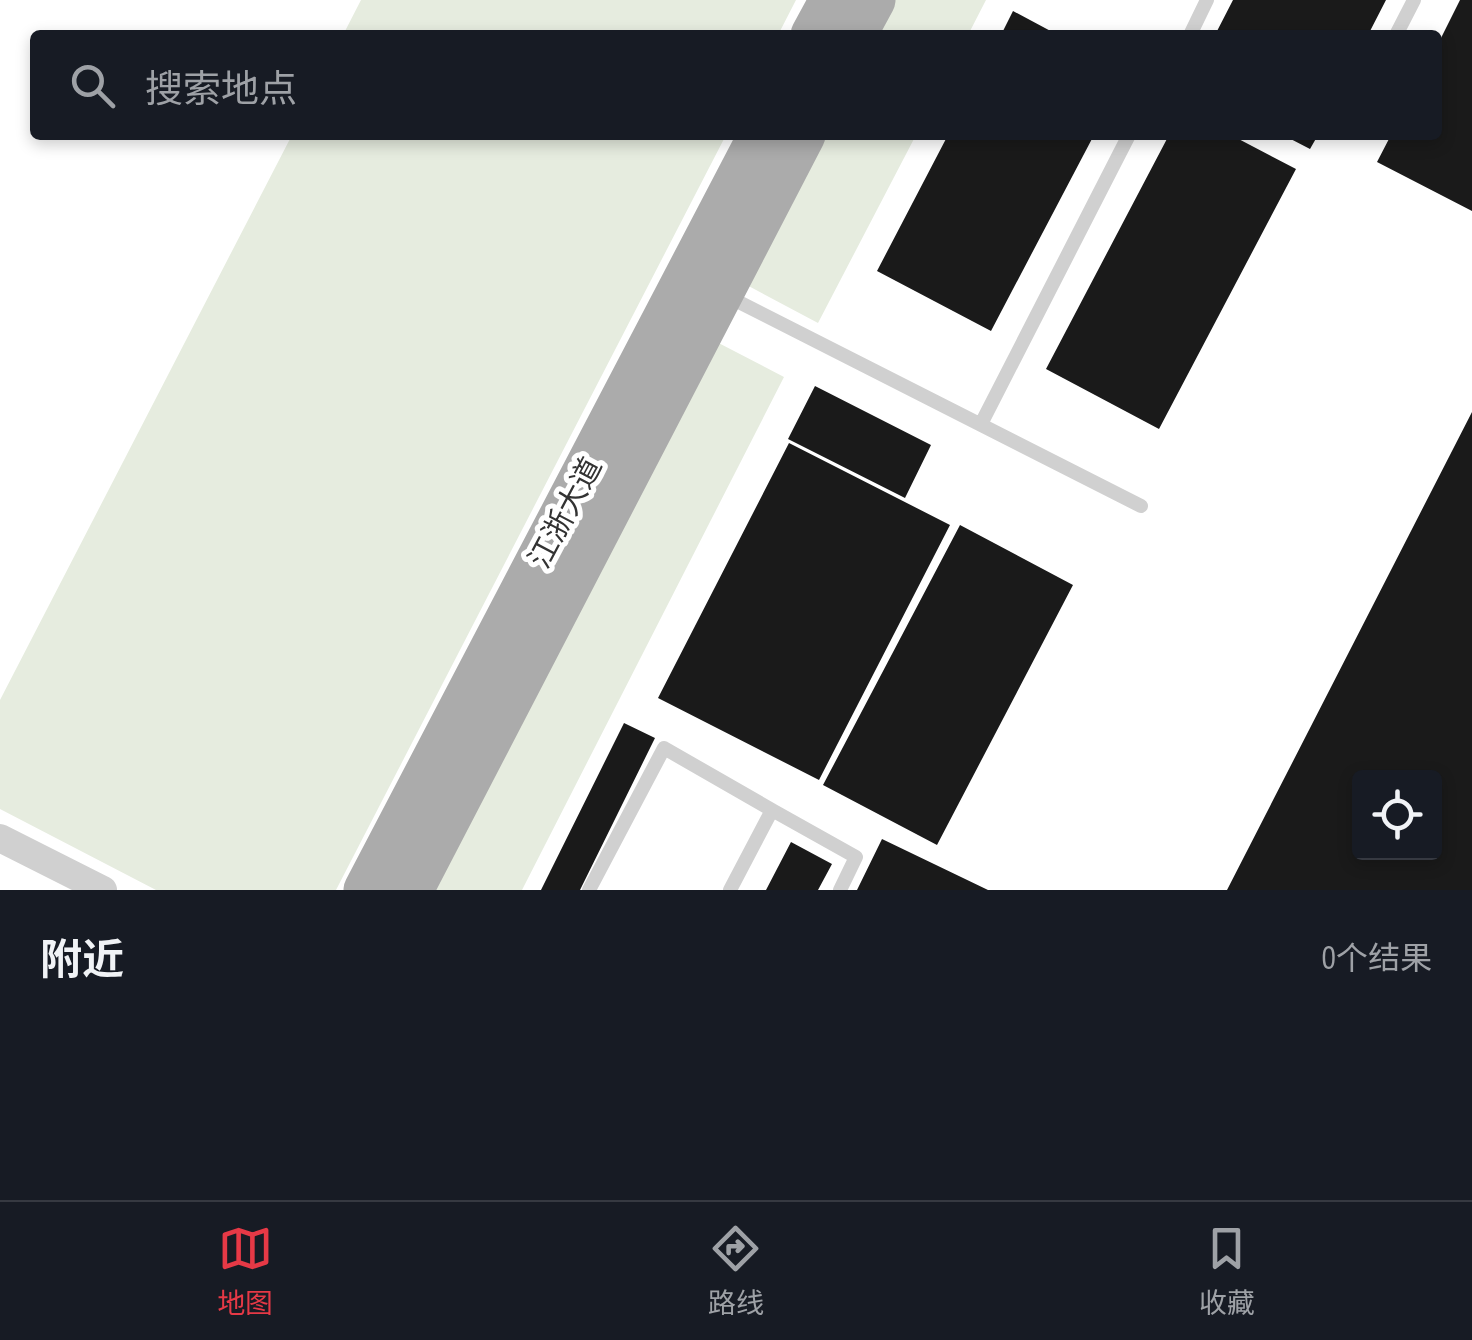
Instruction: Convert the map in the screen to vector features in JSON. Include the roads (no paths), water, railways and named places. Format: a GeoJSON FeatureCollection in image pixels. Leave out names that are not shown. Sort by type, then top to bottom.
{"type":"FeatureCollection","features":[{"type":"Feature","properties":{"kind":"main road"},"geometry":{"type":"LineString","coordinates":[[816,30],[832,0]]}},
{"type":"Feature","properties":{"kind":"main road"},"geometry":{"type":"LineString","coordinates":[[857,30],[872,0]]}},
{"type":"Feature","properties":{"kind":"main road","name":"江浙大道"},"geometry":{"type":"LineString","coordinates":[[366,890],[758,140]]}},
{"type":"Feature","properties":{"kind":"main road","name":"江浙大道"},"geometry":{"type":"LineString","coordinates":[[411,890],[799,140]]}},
{"type":"Feature","properties":{"kind":"street"},"geometry":{"type":"LineString","coordinates":[[0,838],[103,890]]}},
{"type":"Feature","properties":{"kind":"lane"},"geometry":{"type":"LineString","coordinates":[[1193,30],[1208,0]]}},
{"type":"Feature","properties":{"kind":"lane"},"geometry":{"type":"LineString","coordinates":[[1399,30],[1414,0]]}},
{"type":"Feature","properties":{"kind":"lane"},"geometry":{"type":"LineString","coordinates":[[980,424],[1125,140]]}},
{"type":"Feature","properties":{"kind":"lane"},"geometry":{"type":"LineString","coordinates":[[720,293],[1141,506]]}},
{"type":"Feature","properties":{"kind":"lane"},"geometry":{"type":"LineString","coordinates":[[589,890],[664,748],[856,857],[840,890]]}},
{"type":"Feature","properties":{"kind":"lane"},"geometry":{"type":"LineString","coordinates":[[730,890],[772,810]]}}]}
